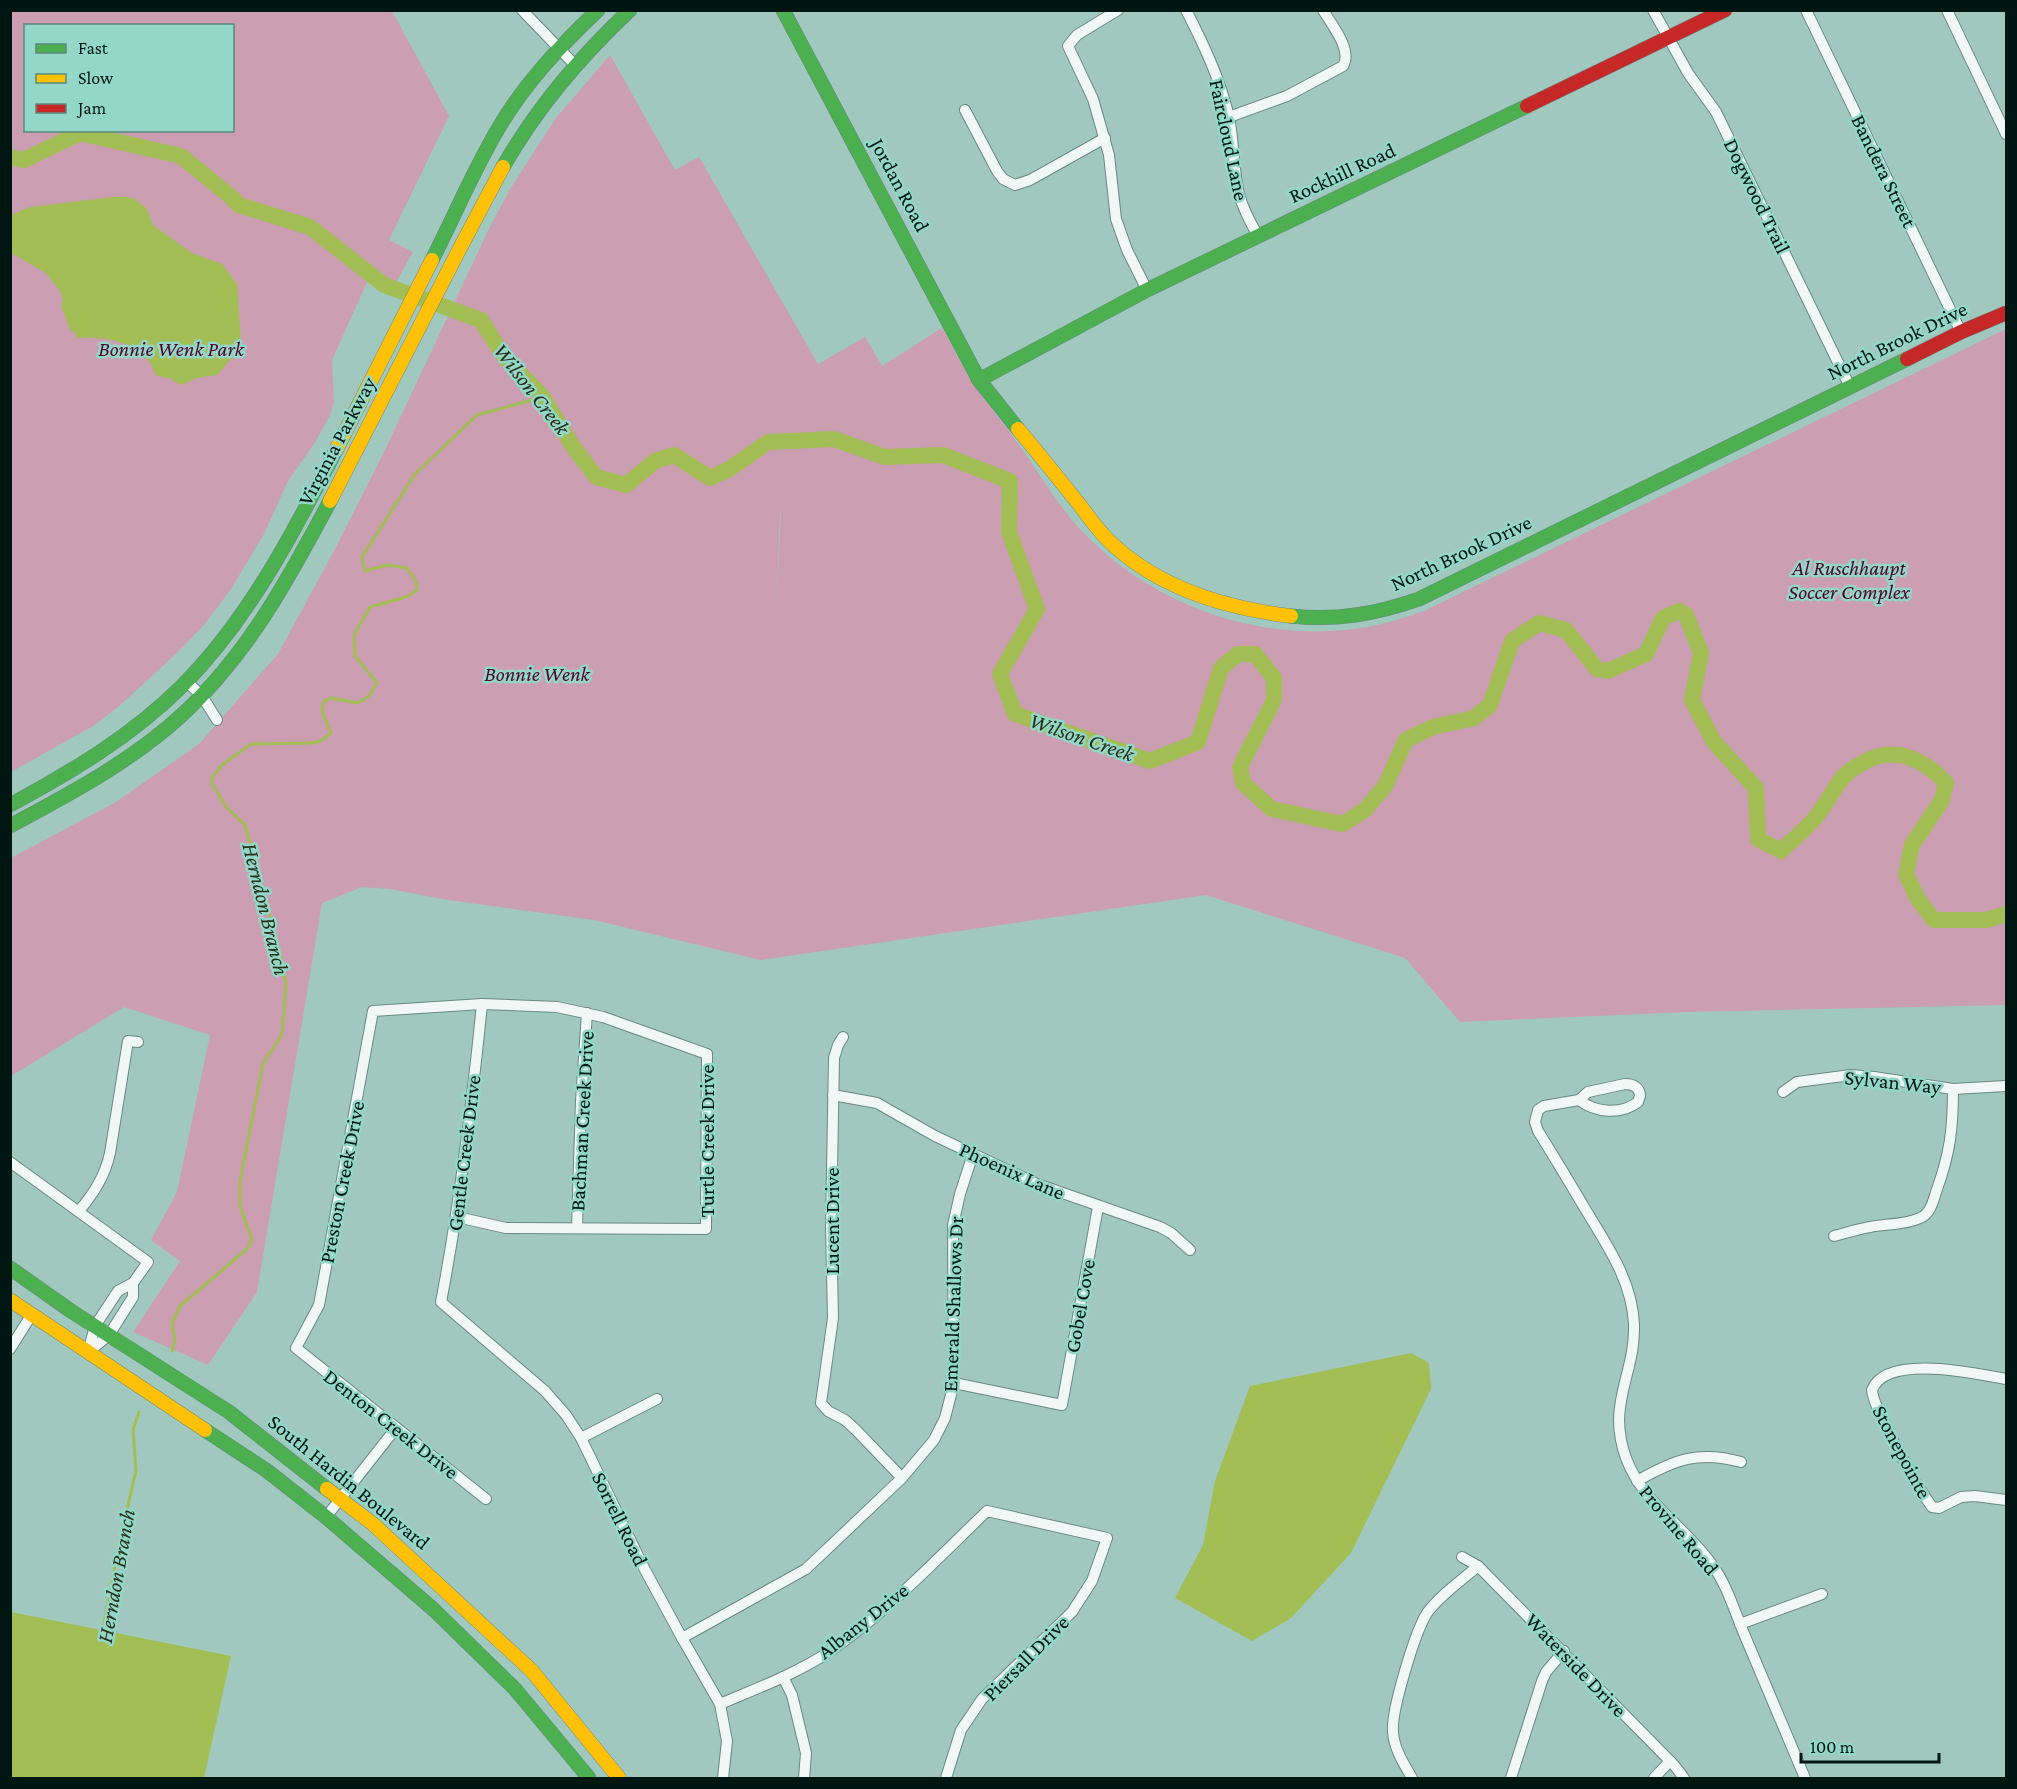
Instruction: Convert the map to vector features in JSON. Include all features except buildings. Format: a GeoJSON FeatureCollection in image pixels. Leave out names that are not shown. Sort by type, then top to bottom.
{"type":"FeatureCollection","features":[{"type":"Feature","properties":{"kind":"main road","name":"Virginia Parkway"},"geometry":{"type":"LineString","coordinates":[[11,804],[50,784],[104,751],[140,724],[186,681],[219,644],[260,588],[291,535],[379,369],[479,165],[506,116],[535,77],[598,10]]}},
{"type":"Feature","properties":{"kind":"main road","name":"Virginia Parkway"},"geometry":{"type":"LineString","coordinates":[[16,823],[100,775],[149,741],[202,696],[245,644],[284,589],[471,227],[521,137],[545,102],[575,65],[630,10]]}},
{"type":"Feature","properties":{"kind":"main road","name":"Jordan Road"},"geometry":{"type":"LineString","coordinates":[[783,10],[979,380]]}},
{"type":"Feature","properties":{"kind":"main road","name":"Rockhill Road"},"geometry":{"type":"LineString","coordinates":[[979,380],[1147,290],[1725,10]]}},
{"type":"Feature","properties":{"kind":"main road","name":"North Brook Drive"},"geometry":{"type":"LineString","coordinates":[[979,380],[1107,539],[1126,557],[1149,573],[1211,602],[1242,610],[1325,618],[1357,616],[1419,599],[1961,332],[2007,313]]}},
{"type":"Feature","properties":{"kind":"main road"},"geometry":{"type":"LineString","coordinates":[[11,804],[16,823]]}},
{"type":"Feature","properties":{"kind":"main road","name":"South Hardin Boulevard"},"geometry":{"type":"LineString","coordinates":[[10,1268],[229,1412],[373,1524],[532,1671],[619,1779]]}},
{"type":"Feature","properties":{"kind":"main road","name":"South Hardin Boulevard"},"geometry":{"type":"LineString","coordinates":[[10,1300],[266,1470],[326,1517],[434,1609],[515,1689],[589,1779]]}},
{"type":"Feature","properties":{"kind":"street"},"geometry":{"type":"LineString","coordinates":[[522,10],[575,65]]}},
{"type":"Feature","properties":{"kind":"street"},"geometry":{"type":"LineString","coordinates":[[1118,10],[1077,35],[1068,46],[1094,99],[1111,166],[1116,219],[1127,250],[1147,290]]}},
{"type":"Feature","properties":{"kind":"street","name":"Faircloud Lane"},"geometry":{"type":"LineString","coordinates":[[1186,10],[1211,62],[1229,117],[1239,195],[1258,236]]}},
{"type":"Feature","properties":{"kind":"street"},"geometry":{"type":"LineString","coordinates":[[1229,117],[1287,96],[1343,66],[1346,58],[1344,50],[1323,10]]}},
{"type":"Feature","properties":{"kind":"street","name":"Dogwood Trail"},"geometry":{"type":"LineString","coordinates":[[1653,10],[1667,39],[1716,112],[1850,387]]}},
{"type":"Feature","properties":{"kind":"street","name":"Bandera Street"},"geometry":{"type":"LineString","coordinates":[[1806,10],[1961,332]]}},
{"type":"Feature","properties":{"kind":"street"},"geometry":{"type":"LineString","coordinates":[[1947,10],[2007,134]]}},
{"type":"Feature","properties":{"kind":"street"},"geometry":{"type":"LineString","coordinates":[[965,110],[997,171],[1011,184],[1020,185],[1105,138]]}},
{"type":"Feature","properties":{"kind":"street"},"geometry":{"type":"LineString","coordinates":[[186,681],[202,696],[217,720]]}},
{"type":"Feature","properties":{"kind":"street"},"geometry":{"type":"LineString","coordinates":[[482,1004],[557,1007],[587,1013]]}},
{"type":"Feature","properties":{"kind":"street","name":"Preston Creek Drive"},"geometry":{"type":"LineString","coordinates":[[296,1348],[319,1305],[374,1011],[482,1004]]}},
{"type":"Feature","properties":{"kind":"street","name":"Gentle Creek Drive"},"geometry":{"type":"LineString","coordinates":[[441,1302],[457,1217],[470,1124],[482,1004]]}},
{"type":"Feature","properties":{"kind":"street","name":"Turtle Creek Drive"},"geometry":{"type":"LineString","coordinates":[[577,1228],[706,1229],[707,1054],[587,1013]]}},
{"type":"Feature","properties":{"kind":"street","name":"Bachman Creek Drive"},"geometry":{"type":"LineString","coordinates":[[577,1228],[581,1101],[587,1013]]}},
{"type":"Feature","properties":{"kind":"street","name":"Lucent Drive"},"geometry":{"type":"LineString","coordinates":[[843,1037],[834,1058],[831,1226],[833,1318],[821,1396],[823,1406],[850,1425],[902,1478]]}},
{"type":"Feature","properties":{"kind":"street"},"geometry":{"type":"LineString","coordinates":[[79,1211],[98,1186],[105,1170],[110,1153],[128,1041],[138,1042]]}},
{"type":"Feature","properties":{"kind":"street","name":"Sylvan Way"},"geometry":{"type":"LineString","coordinates":[[1783,1092],[1797,1082],[1851,1075],[1953,1089],[2007,1086]]}},
{"type":"Feature","properties":{"kind":"street"},"geometry":{"type":"LineString","coordinates":[[1625,1084],[1632,1084],[1640,1092],[1638,1102],[1633,1106],[1612,1111],[1595,1109],[1579,1100],[1588,1092],[1625,1084]]}},
{"type":"Feature","properties":{"kind":"street"},"geometry":{"type":"LineString","coordinates":[[1834,1236],[1868,1227],[1911,1221],[1926,1214],[1936,1194],[1950,1147],[1953,1089]]}},
{"type":"Feature","properties":{"kind":"street","name":"Phoenix Lane"},"geometry":{"type":"LineString","coordinates":[[833,1095],[877,1102],[935,1136],[1037,1184],[1160,1227],[1171,1233],[1190,1250]]}},
{"type":"Feature","properties":{"kind":"street","name":"Provine Road"},"geometry":{"type":"LineString","coordinates":[[1579,1100],[1544,1106],[1536,1114],[1535,1122],[1538,1131],[1613,1255],[1629,1292],[1634,1327],[1629,1365],[1620,1400],[1619,1431],[1627,1461],[1637,1481],[1659,1509],[1692,1540],[1714,1566],[1805,1779]]}},
{"type":"Feature","properties":{"kind":"street","name":"Emerald Shallows Dr"},"geometry":{"type":"LineString","coordinates":[[682,1638],[806,1569],[902,1478],[925,1452],[940,1429],[954,1383],[953,1225],[973,1154]]}},
{"type":"Feature","properties":{"kind":"street"},"geometry":{"type":"LineString","coordinates":[[10,1162],[148,1262],[133,1283],[118,1291],[95,1326],[88,1352]]}},
{"type":"Feature","properties":{"kind":"street","name":"Gobel Cove"},"geometry":{"type":"LineString","coordinates":[[954,1383],[1062,1406],[1098,1207]]}},
{"type":"Feature","properties":{"kind":"street"},"geometry":{"type":"LineString","coordinates":[[457,1217],[506,1228],[577,1228]]}},
{"type":"Feature","properties":{"kind":"street"},"geometry":{"type":"LineString","coordinates":[[88,1352],[109,1335],[133,1297],[133,1283]]}},
{"type":"Feature","properties":{"kind":"street","name":"Sorrell Road"},"geometry":{"type":"LineString","coordinates":[[441,1302],[545,1390],[581,1438],[644,1568],[720,1704],[727,1741],[723,1779]]}},
{"type":"Feature","properties":{"kind":"street"},"geometry":{"type":"LineString","coordinates":[[10,1349],[32,1314]]}},
{"type":"Feature","properties":{"kind":"street","name":"Denton Creek Drive"},"geometry":{"type":"LineString","coordinates":[[296,1348],[486,1499]]}},
{"type":"Feature","properties":{"kind":"street","name":"Stonepointe"},"geometry":{"type":"LineString","coordinates":[[2007,1379],[1945,1370],[1904,1371],[1892,1372],[1879,1380],[1872,1390],[1888,1429],[1932,1507],[1939,1508],[1951,1501],[1975,1496],[2007,1500]]}},
{"type":"Feature","properties":{"kind":"street"},"geometry":{"type":"LineString","coordinates":[[581,1438],[657,1399]]}},
{"type":"Feature","properties":{"kind":"street"},"geometry":{"type":"LineString","coordinates":[[326,1517],[396,1428]]}},
{"type":"Feature","properties":{"kind":"street"},"geometry":{"type":"LineString","coordinates":[[1637,1481],[1665,1465],[1693,1457],[1712,1456],[1740,1462]]}},
{"type":"Feature","properties":{"kind":"street","name":"Albany Drive"},"geometry":{"type":"LineString","coordinates":[[720,1704],[783,1677],[831,1650],[890,1604],[987,1511],[1107,1538]]}},
{"type":"Feature","properties":{"kind":"street","name":"Piersall Drive"},"geometry":{"type":"LineString","coordinates":[[946,1779],[961,1730],[982,1699],[1072,1612],[1092,1581],[1107,1538]]}},
{"type":"Feature","properties":{"kind":"street","name":"Waterside Drive"},"geometry":{"type":"LineString","coordinates":[[1462,1557],[1478,1566],[1564,1651],[1670,1761],[1684,1779]]}},
{"type":"Feature","properties":{"kind":"street"},"geometry":{"type":"LineString","coordinates":[[1412,1779],[1395,1745],[1392,1731],[1419,1628],[1432,1607],[1478,1566]]}},
{"type":"Feature","properties":{"kind":"street"},"geometry":{"type":"LineString","coordinates":[[1740,1624],[1822,1594]]}},
{"type":"Feature","properties":{"kind":"street"},"geometry":{"type":"LineString","coordinates":[[1511,1779],[1542,1681],[1546,1672],[1564,1651]]}},
{"type":"Feature","properties":{"kind":"street"},"geometry":{"type":"LineString","coordinates":[[783,1677],[792,1695],[806,1753],[804,1779]]}},
{"type":"Feature","properties":{"kind":"street"},"geometry":{"type":"LineString","coordinates":[[1654,1779],[1670,1761]]}},
{"type":"Feature","properties":{"kind":"green space","name":"Bonnie Wenk Park"},"geometry":{"type":"Polygon","coordinates":[[[11,11],[392,11],[449,116],[389,240],[413,252],[390,293],[369,278],[332,360],[334,402],[330,415],[314,444],[288,481],[264,534],[231,589],[204,625],[177,653],[118,707],[93,726],[11,772],[11,11]]]}},
{"type":"Feature","properties":{"kind":"green space"},"geometry":{"type":"Polygon","coordinates":[[[610,55],[675,170],[699,157],[818,364],[865,337],[882,366],[942,328],[974,385],[1065,511],[1098,547],[1128,571],[1160,591],[1195,608],[1231,620],[1268,628],[1306,631],[1354,629],[1385,623],[1424,611],[2006,329],[2006,1005],[1686,1012],[1460,1022],[1405,958],[1206,895],[761,960],[594,920],[448,900],[390,889],[362,887],[322,903],[257,1292],[208,1365],[133,1332],[180,1261],[151,1240],[177,1192],[210,1035],[124,1007],[11,1076],[11,858],[116,802],[199,744],[278,654],[385,450],[488,231],[510,189],[556,118],[610,55]],[[780,512],[776,618],[781,512],[780,512]]]}},
{"type":"Feature","properties":{"kind":"shaded area"},"geometry":{"type":"Polygon","coordinates":[[[113,197],[135,199],[147,209],[153,225],[192,253],[222,264],[237,284],[241,342],[237,352],[217,375],[197,378],[181,385],[169,378],[157,376],[150,363],[135,349],[107,339],[77,338],[70,330],[61,306],[63,300],[60,291],[46,273],[11,253],[11,215],[30,207],[113,197]]]}},
{"type":"Feature","properties":{"kind":"shaded area"},"geometry":{"type":"Polygon","coordinates":[[[1411,1353],[1429,1363],[1431,1389],[1351,1553],[1291,1618],[1252,1641],[1175,1598],[1203,1545],[1215,1481],[1250,1386],[1411,1353]]]}},
{"type":"Feature","properties":{"kind":"shaded area"},"geometry":{"type":"Polygon","coordinates":[[[11,1612],[231,1656],[204,1778],[11,1778],[11,1612]]]}},
{"type":"Feature","properties":{"kind":"waterway","name":"Wilson Creek"},"geometry":{"type":"LineString","coordinates":[[10,157],[24,160],[80,133],[181,156],[239,205],[310,227],[384,285],[481,320],[505,358],[542,396],[572,445],[596,477],[626,485],[655,461],[674,455],[710,478],[731,468],[768,442],[834,439],[885,457],[943,455],[1010,481],[1009,532],[1037,609],[1000,674],[1015,714],[1150,761],[1198,742],[1221,668],[1238,654],[1255,654],[1274,678],[1274,700],[1240,767],[1243,783],[1272,809],[1342,824],[1365,810],[1385,786],[1406,740],[1433,727],[1474,718],[1490,705],[1512,641],[1539,623],[1566,630],[1597,669],[1608,671],[1646,654],[1663,618],[1679,611],[1686,615],[1701,653],[1692,700],[1714,742],[1756,788],[1758,839],[1781,851],[1815,818],[1840,781],[1849,772],[1883,755],[1906,756],[1927,766],[1946,783],[1942,800],[1912,845],[1906,874],[1918,899],[1934,920],[1986,920],[2006,914]]}},
{"type":"Feature","properties":{"kind":"waterway","name":"Herndon Branch"},"geometry":{"type":"LineString","coordinates":[[172,1351],[175,1342],[172,1323],[180,1306],[247,1249],[252,1240],[240,1206],[240,1181],[263,1064],[282,1035],[286,983],[245,825],[226,807],[212,784],[212,778],[222,765],[251,744],[321,741],[331,733],[322,712],[323,702],[331,698],[358,703],[369,696],[377,683],[355,656],[354,635],[370,607],[406,597],[417,590],[416,581],[407,568],[387,565],[365,571],[362,557],[415,474],[477,415],[543,397]]}},
{"type":"Feature","properties":{"kind":"waterway","name":"Herndon Branch"},"geometry":{"type":"LineString","coordinates":[[102,1633],[136,1471],[133,1430],[139,1412]]}},
{"type":"Feature","properties":{"kind":"traffic: fast"},"geometry":{"type":"LineString","coordinates":[[432,260],[480,161],[508,112],[544,66],[598,10]]}},
{"type":"Feature","properties":{"kind":"traffic: fast"},"geometry":{"type":"LineString","coordinates":[[503,167],[530,124],[560,84],[630,10]]}},
{"type":"Feature","properties":{"kind":"traffic: fast"},"geometry":{"type":"LineString","coordinates":[[783,10],[979,380],[1018,429]]}},
{"type":"Feature","properties":{"kind":"traffic: fast"},"geometry":{"type":"LineString","coordinates":[[979,380],[1147,290],[1527,106]]}},
{"type":"Feature","properties":{"kind":"traffic: fast"},"geometry":{"type":"LineString","coordinates":[[1291,616],[1324,618],[1356,615],[1387,609],[1419,599],[1907,359]]}},
{"type":"Feature","properties":{"kind":"traffic: fast"},"geometry":{"type":"LineString","coordinates":[[10,805],[56,780],[122,737],[163,704],[206,660],[249,604],[268,574],[336,450]]}},
{"type":"Feature","properties":{"kind":"traffic: fast"},"geometry":{"type":"LineString","coordinates":[[10,826],[122,762],[163,731],[206,691],[228,666],[266,614],[330,501]]}},
{"type":"Feature","properties":{"kind":"traffic: fast"},"geometry":{"type":"LineString","coordinates":[[10,1268],[71,1311],[229,1412],[327,1489]]}},
{"type":"Feature","properties":{"kind":"traffic: fast"},"geometry":{"type":"LineString","coordinates":[[205,1430],[266,1470],[326,1517],[433,1609],[515,1689],[589,1778]]}},
{"type":"Feature","properties":{"kind":"traffic: slow"},"geometry":{"type":"LineString","coordinates":[[330,501],[503,167]]}},
{"type":"Feature","properties":{"kind":"traffic: slow"},"geometry":{"type":"LineString","coordinates":[[336,450],[432,260]]}},
{"type":"Feature","properties":{"kind":"traffic: slow"},"geometry":{"type":"LineString","coordinates":[[1018,429],[1096,527],[1127,557],[1148,571],[1193,593],[1241,608],[1291,616]]}},
{"type":"Feature","properties":{"kind":"traffic: slow"},"geometry":{"type":"LineString","coordinates":[[10,1300],[205,1430]]}},
{"type":"Feature","properties":{"kind":"traffic: slow"},"geometry":{"type":"LineString","coordinates":[[327,1489],[373,1524],[532,1671],[619,1778]]}},
{"type":"Feature","properties":{"kind":"traffic: jam"},"geometry":{"type":"LineString","coordinates":[[1527,106],[1725,10]]}},
{"type":"Feature","properties":{"kind":"traffic: jam"},"geometry":{"type":"LineString","coordinates":[[1907,359],[2006,313]]}},
{"type":"Feature","properties":{"kind":"park label","name":"Al Ruschhaupt Soccer Complex"},"geometry":{"type":"Point","coordinates":[1849,580]}},
{"type":"Feature","properties":{"kind":"park label","name":"Bonnie Wenk"},"geometry":{"type":"Point","coordinates":[537,674]}}]}
